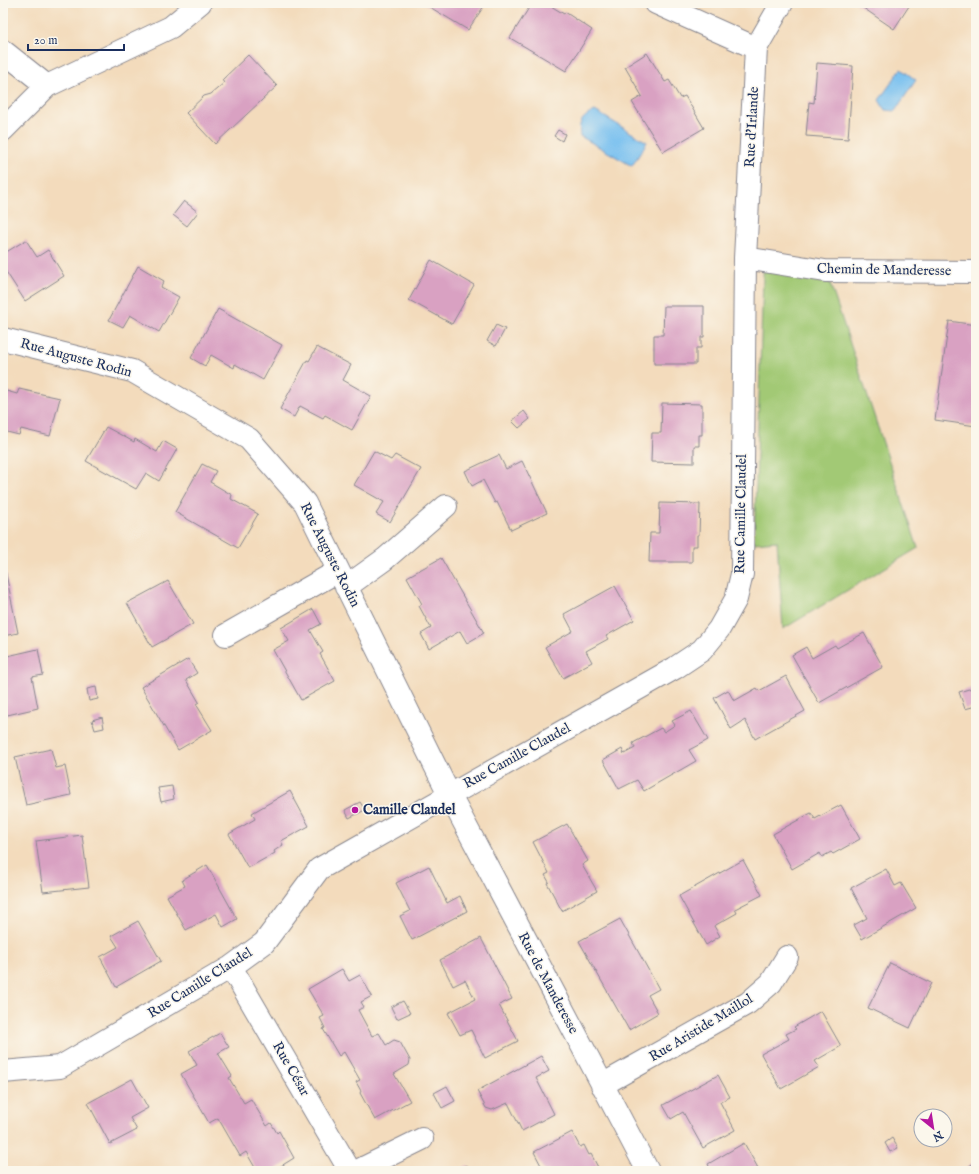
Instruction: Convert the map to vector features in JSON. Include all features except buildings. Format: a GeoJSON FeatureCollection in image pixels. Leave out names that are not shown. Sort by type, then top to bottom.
{"type":"FeatureCollection","features":[{"type":"Feature","properties":{"kind":"street"},"geometry":{"type":"LineString","coordinates":[[3,130],[48,86],[171,27],[200,3]]}},
{"type":"Feature","properties":{"kind":"street"},"geometry":{"type":"LineString","coordinates":[[656,3],[756,48]]}},
{"type":"Feature","properties":{"kind":"street","name":"Rue d'Irlande"},"geometry":{"type":"LineString","coordinates":[[745,258],[756,48],[782,3]]}},
{"type":"Feature","properties":{"kind":"street"},"geometry":{"type":"LineString","coordinates":[[3,51],[48,86]]}},
{"type":"Feature","properties":{"kind":"street","name":"Chemin de Manderesse"},"geometry":{"type":"LineString","coordinates":[[745,258],[825,271],[976,272]]}},
{"type":"Feature","properties":{"kind":"street","name":"Rue Camille Claudel"},"geometry":{"type":"LineString","coordinates":[[3,1072],[60,1067],[231,968],[264,943],[319,869],[680,664],[702,650],[719,629],[733,605],[736,599],[742,574],[745,258]]}},
{"type":"Feature","properties":{"kind":"street","name":"Rue Auguste Rodin"},"geometry":{"type":"LineString","coordinates":[[3,339],[132,371],[249,439],[305,503],[449,794]]}},
{"type":"Feature","properties":{"kind":"street"},"geometry":{"type":"LineString","coordinates":[[226,635],[385,559],[446,506]]}},
{"type":"Feature","properties":{"kind":"street","name":"Rue de Manderesse"},"geometry":{"type":"LineString","coordinates":[[449,794],[648,1171]]}},
{"type":"Feature","properties":{"kind":"street","name":"Rue Aristide Maillol"},"geometry":{"type":"LineString","coordinates":[[602,1085],[748,1003],[771,983],[787,957]]}},
{"type":"Feature","properties":{"kind":"street","name":"Rue César"},"geometry":{"type":"LineString","coordinates":[[231,968],[350,1171]]}},
{"type":"Feature","properties":{"kind":"street"},"geometry":{"type":"LineString","coordinates":[[357,1171],[422,1139]]}},
{"type":"Feature","properties":{"kind":"green space"},"geometry":{"type":"Polygon","coordinates":[[[764,250],[830,283],[918,548],[783,629],[777,541],[754,543],[764,250]]]}},
{"type":"Feature","properties":{"kind":"water"},"geometry":{"type":"Polygon","coordinates":[[[901,69],[916,80],[895,111],[885,110],[879,100],[901,69]]]}},
{"type":"Feature","properties":{"kind":"water"},"geometry":{"type":"Polygon","coordinates":[[[595,111],[647,142],[632,166],[580,136],[580,124],[582,120],[587,115],[595,111]]]}},
{"type":"Feature","properties":{"kind":"place","name":"Camille Claudel"},"geometry":{"type":"Point","coordinates":[355,810]}}]}
